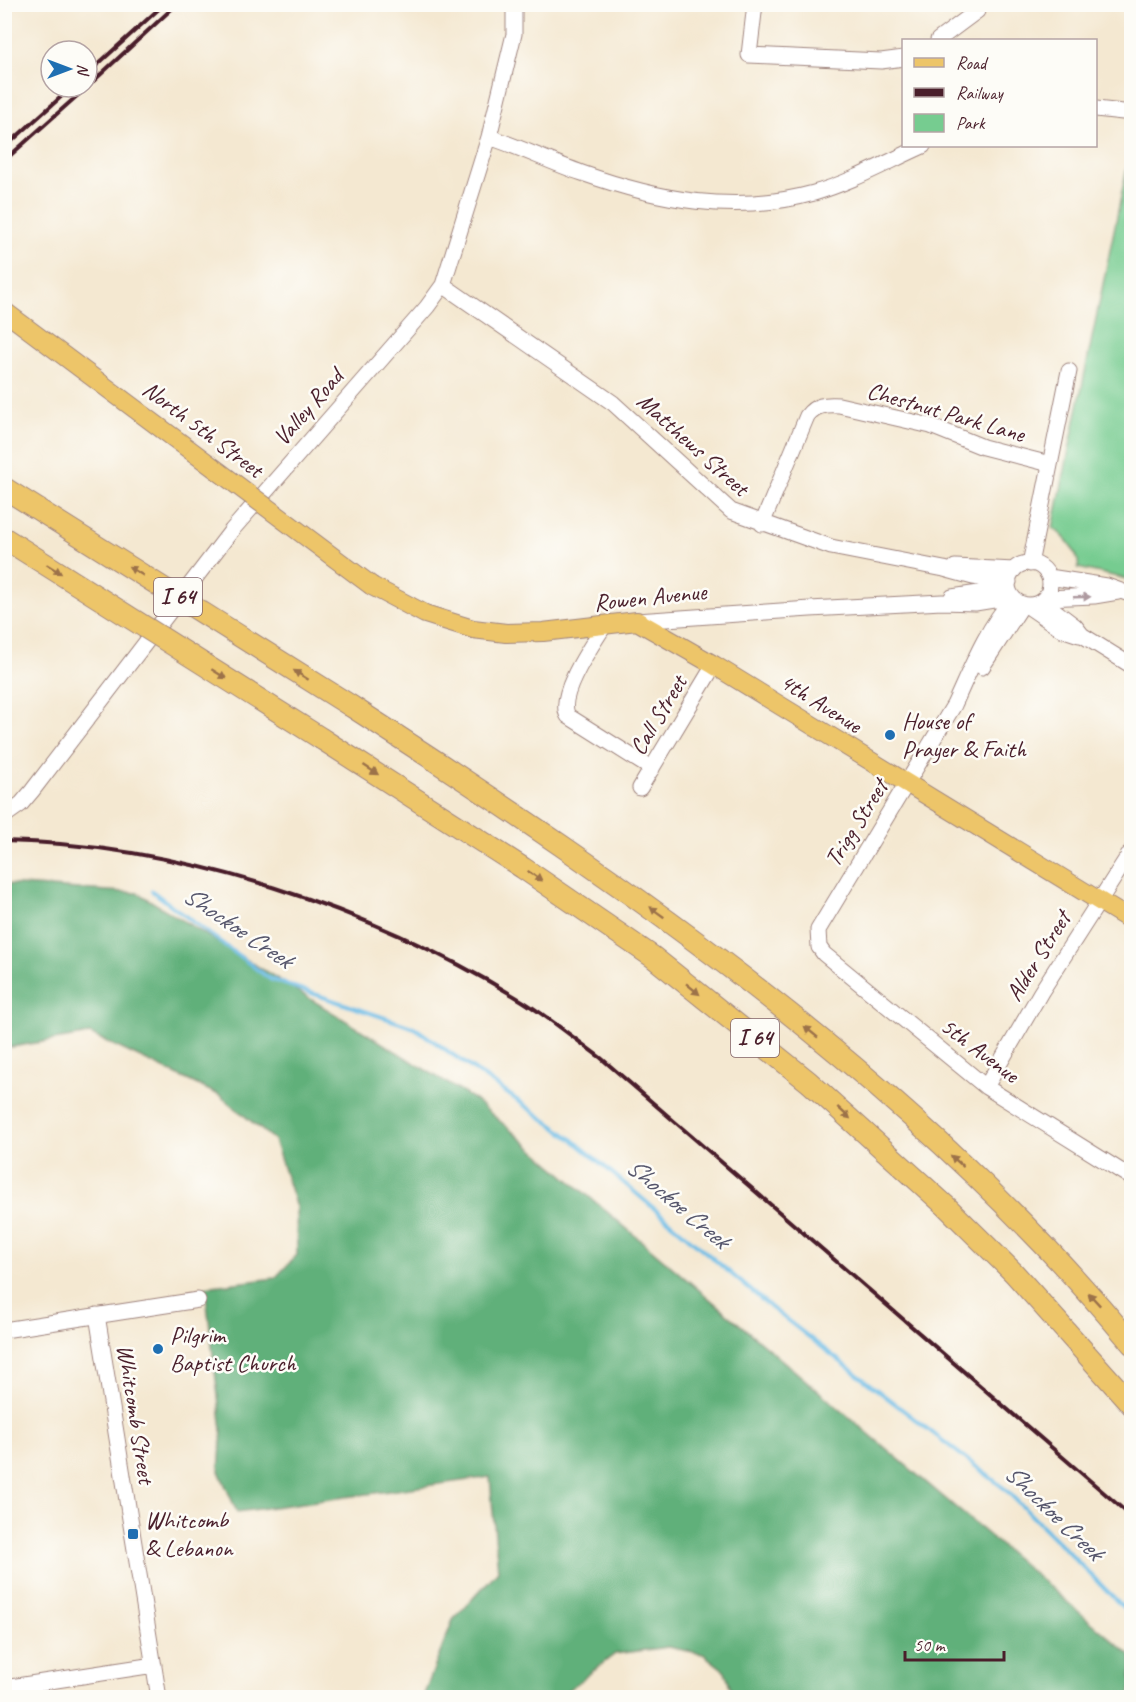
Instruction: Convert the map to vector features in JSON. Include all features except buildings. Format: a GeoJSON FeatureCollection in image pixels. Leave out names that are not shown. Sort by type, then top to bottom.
{"type":"FeatureCollection","features":[{"type":"Feature","properties":{"kind":"highway","name":"I 64"},"geometry":{"type":"LineString","coordinates":[[4,488],[475,786],[652,908],[841,1056],[994,1194],[1102,1309],[1131,1344]]}},
{"type":"Feature","properties":{"kind":"highway","name":"I 64"},"geometry":{"type":"LineString","coordinates":[[4,538],[523,868],[653,957],[809,1082],[947,1207],[1014,1273],[1131,1405]]}},
{"type":"Feature","properties":{"kind":"main road","name":"North 5th Street"},"geometry":{"type":"LineString","coordinates":[[4,310],[372,586]]}},
{"type":"Feature","properties":{"kind":"main road","name":"Rowen Avenue"},"geometry":{"type":"LineString","coordinates":[[372,586],[404,606],[424,615],[473,629],[506,633],[543,632],[637,621]]}},
{"type":"Feature","properties":{"kind":"main road","name":"4th Avenue"},"geometry":{"type":"LineString","coordinates":[[637,621],[714,665],[1131,921]]}},
{"type":"Feature","properties":{"kind":"street","name":"Valley Road"},"geometry":{"type":"LineString","coordinates":[[4,816],[21,804],[32,791],[232,530],[427,308],[443,285],[489,137],[514,34],[514,4]]}},
{"type":"Feature","properties":{"kind":"street"},"geometry":{"type":"LineString","coordinates":[[755,4],[749,55],[881,61],[902,58]]}},
{"type":"Feature","properties":{"kind":"street"},"geometry":{"type":"LineString","coordinates":[[939,39],[977,8]]}},
{"type":"Feature","properties":{"kind":"street"},"geometry":{"type":"LineString","coordinates":[[1097,108],[1131,113]]}},
{"type":"Feature","properties":{"kind":"street"},"geometry":{"type":"LineString","coordinates":[[489,137],[583,174],[679,201],[702,204],[761,203],[793,199],[841,184],[921,147]]}},
{"type":"Feature","properties":{"kind":"street","name":"Matthews Street"},"geometry":{"type":"LineString","coordinates":[[443,285],[613,403],[725,508],[762,524],[831,547],[944,569],[1015,592]]}},
{"type":"Feature","properties":{"kind":"street"},"geometry":{"type":"LineString","coordinates":[[1015,592],[1030,564],[1069,371]]}},
{"type":"Feature","properties":{"kind":"street","name":"Chestnut Park Lane"},"geometry":{"type":"LineString","coordinates":[[762,524],[804,422],[810,411],[824,405],[839,405],[931,426],[983,447],[1050,464]]}},
{"type":"Feature","properties":{"kind":"street"},"geometry":{"type":"LineString","coordinates":[[1030,564],[1041,567],[1049,577],[1050,588],[1044,600]]}},
{"type":"Feature","properties":{"kind":"street"},"geometry":{"type":"LineString","coordinates":[[1049,577],[1097,584],[1124,594]]}},
{"type":"Feature","properties":{"kind":"street"},"geometry":{"type":"LineString","coordinates":[[1015,592],[1044,600],[1124,594]]}},
{"type":"Feature","properties":{"kind":"street"},"geometry":{"type":"LineString","coordinates":[[1015,592],[1061,629],[1082,635],[1131,666]]}},
{"type":"Feature","properties":{"kind":"street","name":"Rowen Avenue"},"geometry":{"type":"LineString","coordinates":[[637,621],[942,602],[975,603],[1015,592]]}},
{"type":"Feature","properties":{"kind":"street","name":"Trigg Street"},"geometry":{"type":"LineString","coordinates":[[818,939],[818,930],[849,876],[956,703],[966,694],[1004,630],[1015,592]]}},
{"type":"Feature","properties":{"kind":"street"},"geometry":{"type":"LineString","coordinates":[[1044,600],[1075,626],[1082,635]]}},
{"type":"Feature","properties":{"kind":"street"},"geometry":{"type":"LineString","coordinates":[[604,626],[566,694],[564,706],[568,716],[652,769]]}},
{"type":"Feature","properties":{"kind":"street","name":"Call Street"},"geometry":{"type":"LineString","coordinates":[[640,789],[714,665]]}},
{"type":"Feature","properties":{"kind":"street","name":"Alder Street"},"geometry":{"type":"LineString","coordinates":[[986,1087],[1041,992],[1131,850]]}},
{"type":"Feature","properties":{"kind":"street","name":"5th Avenue"},"geometry":{"type":"LineString","coordinates":[[818,939],[824,954],[986,1087],[1131,1178]]}},
{"type":"Feature","properties":{"kind":"street"},"geometry":{"type":"LineString","coordinates":[[4,1330],[198,1300]]}},
{"type":"Feature","properties":{"kind":"street","name":"Whitcomb Street"},"geometry":{"type":"LineString","coordinates":[[97,1315],[159,1698]]}},
{"type":"Feature","properties":{"kind":"street"},"geometry":{"type":"LineString","coordinates":[[4,1688],[154,1665]]}},
{"type":"Feature","properties":{"kind":"green space"},"geometry":{"type":"Polygon","coordinates":[[[1131,148],[1132,580],[1078,568],[1077,557],[1071,546],[1053,528],[1131,148]]]}},
{"type":"Feature","properties":{"kind":"green space"},"geometry":{"type":"Polygon","coordinates":[[[5,884],[138,893],[475,1100],[1131,1656],[1131,1697],[733,1697],[725,1671],[703,1654],[668,1647],[615,1654],[559,1697],[423,1697],[453,1620],[498,1571],[490,1477],[237,1512],[219,1471],[222,1430],[205,1287],[275,1278],[297,1255],[296,1207],[274,1140],[219,1095],[90,1034],[5,1048],[5,884]]]}},
{"type":"Feature","properties":{"kind":"waterway","name":"Shockoe Creek"},"geometry":{"type":"LineString","coordinates":[[152,891],[270,979],[415,1028],[572,1139],[774,1310],[1005,1489],[1132,1616]]}},
{"type":"Feature","properties":{"kind":"railway"},"geometry":{"type":"LineString","coordinates":[[99,76],[177,4]]}},
{"type":"Feature","properties":{"kind":"railway"},"geometry":{"type":"LineString","coordinates":[[99,63],[161,7]]}},
{"type":"Feature","properties":{"kind":"railway"},"geometry":{"type":"LineString","coordinates":[[4,148],[59,99]]}},
{"type":"Feature","properties":{"kind":"railway"},"geometry":{"type":"LineString","coordinates":[[4,161],[74,99]]}},
{"type":"Feature","properties":{"kind":"railway"},"geometry":{"type":"LineString","coordinates":[[4,841],[72,845],[140,854],[207,869],[274,888],[340,911],[404,938],[466,969],[524,1002],[601,1058],[1132,1517]]}},
{"type":"Feature","properties":{"kind":"place","name":"House of Prayer & Faith"},"geometry":{"type":"Point","coordinates":[890,735]}},
{"type":"Feature","properties":{"kind":"place","name":"Pilgrim Baptist Church"},"geometry":{"type":"Point","coordinates":[158,1349]}},
{"type":"Feature","properties":{"kind":"place","name":"Whitcomb & Lebanon"},"geometry":{"type":"Point","coordinates":[133,1534]}}]}
